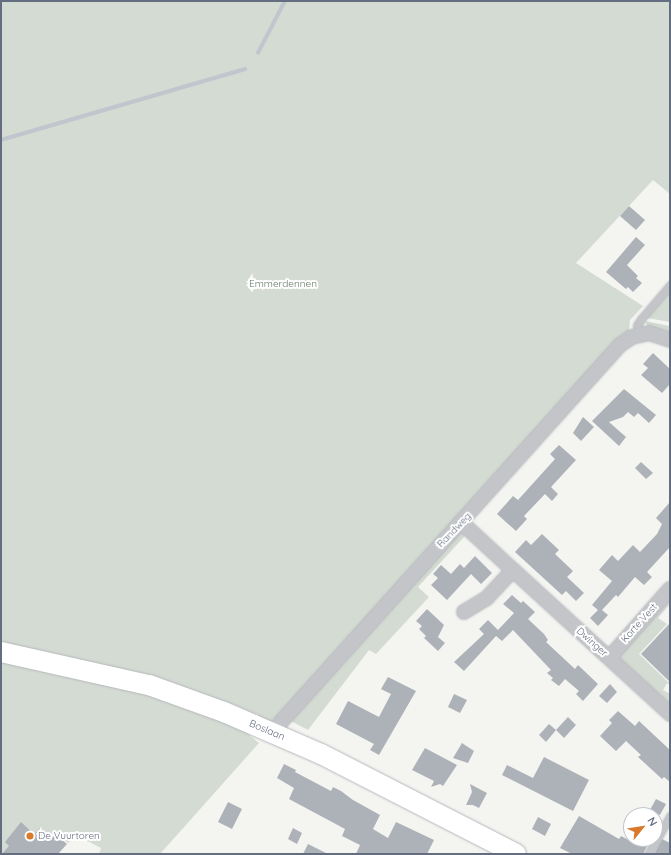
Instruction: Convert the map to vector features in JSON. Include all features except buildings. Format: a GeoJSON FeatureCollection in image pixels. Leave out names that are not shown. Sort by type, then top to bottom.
{"type":"FeatureCollection","features":[{"type":"Feature","properties":{"kind":"main road","name":"Boslaan"},"geometry":{"type":"LineString","coordinates":[[1,652],[149,686],[272,732],[516,854]]}},
{"type":"Feature","properties":{"kind":"street"},"geometry":{"type":"LineString","coordinates":[[640,335],[654,332],[670,340]]}},
{"type":"Feature","properties":{"kind":"street","name":"Randweg"},"geometry":{"type":"LineString","coordinates":[[272,732],[455,526],[462,523],[620,345],[640,335]]}},
{"type":"Feature","properties":{"kind":"street","name":"Dwinger"},"geometry":{"type":"LineString","coordinates":[[462,523],[610,657],[670,714]]}},
{"type":"Feature","properties":{"kind":"street"},"geometry":{"type":"LineString","coordinates":[[464,612],[487,598],[513,570]]}},
{"type":"Feature","properties":{"kind":"street","name":"Korte Vest"},"geometry":{"type":"LineString","coordinates":[[610,657],[670,589]]}},
{"type":"Feature","properties":{"kind":"lane"},"geometry":{"type":"LineString","coordinates":[[640,335],[638,325],[641,319],[670,285]]}},
{"type":"Feature","properties":{"kind":"lane"},"geometry":{"type":"LineString","coordinates":[[648,854],[670,816]]}},
{"type":"Feature","properties":{"kind":"green space","name":"Emmerdennen"},"geometry":{"type":"Polygon","coordinates":[[[1,1],[670,1],[670,194],[653,180],[576,263],[643,306],[630,320],[629,332],[284,713],[281,711],[277,719],[274,718],[269,724],[249,735],[259,743],[160,854],[99,854],[101,848],[76,835],[68,843],[56,832],[50,838],[35,835],[24,825],[8,842],[12,846],[5,854],[1,854],[1,1]]]}},
{"type":"Feature","properties":{"kind":"green space"},"geometry":{"type":"Polygon","coordinates":[[[670,291],[670,322],[647,318],[648,317],[670,291]]]}},
{"type":"Feature","properties":{"kind":"green space"},"geometry":{"type":"Polygon","coordinates":[[[645,321],[670,326],[670,334],[648,327],[645,321]]]}},
{"type":"Feature","properties":{"kind":"green space"},"geometry":{"type":"Polygon","coordinates":[[[459,530],[465,536],[418,587],[429,597],[376,654],[369,650],[308,730],[287,719],[459,530]]]}},
{"type":"Feature","properties":{"kind":"green space"},"geometry":{"type":"Polygon","coordinates":[[[670,596],[670,604],[658,618],[667,624],[639,654],[668,682],[670,680],[670,685],[667,683],[663,690],[670,694],[670,709],[621,661],[620,653],[670,596]]]}},
{"type":"Feature","properties":{"kind":"waterway"},"geometry":{"type":"LineString","coordinates":[[258,53],[285,1]]}},
{"type":"Feature","properties":{"kind":"waterway"},"geometry":{"type":"LineString","coordinates":[[1,140],[245,69]]}},
{"type":"Feature","properties":{"kind":"place","name":"De Vuurtoren"},"geometry":{"type":"Point","coordinates":[30,836]}}]}
